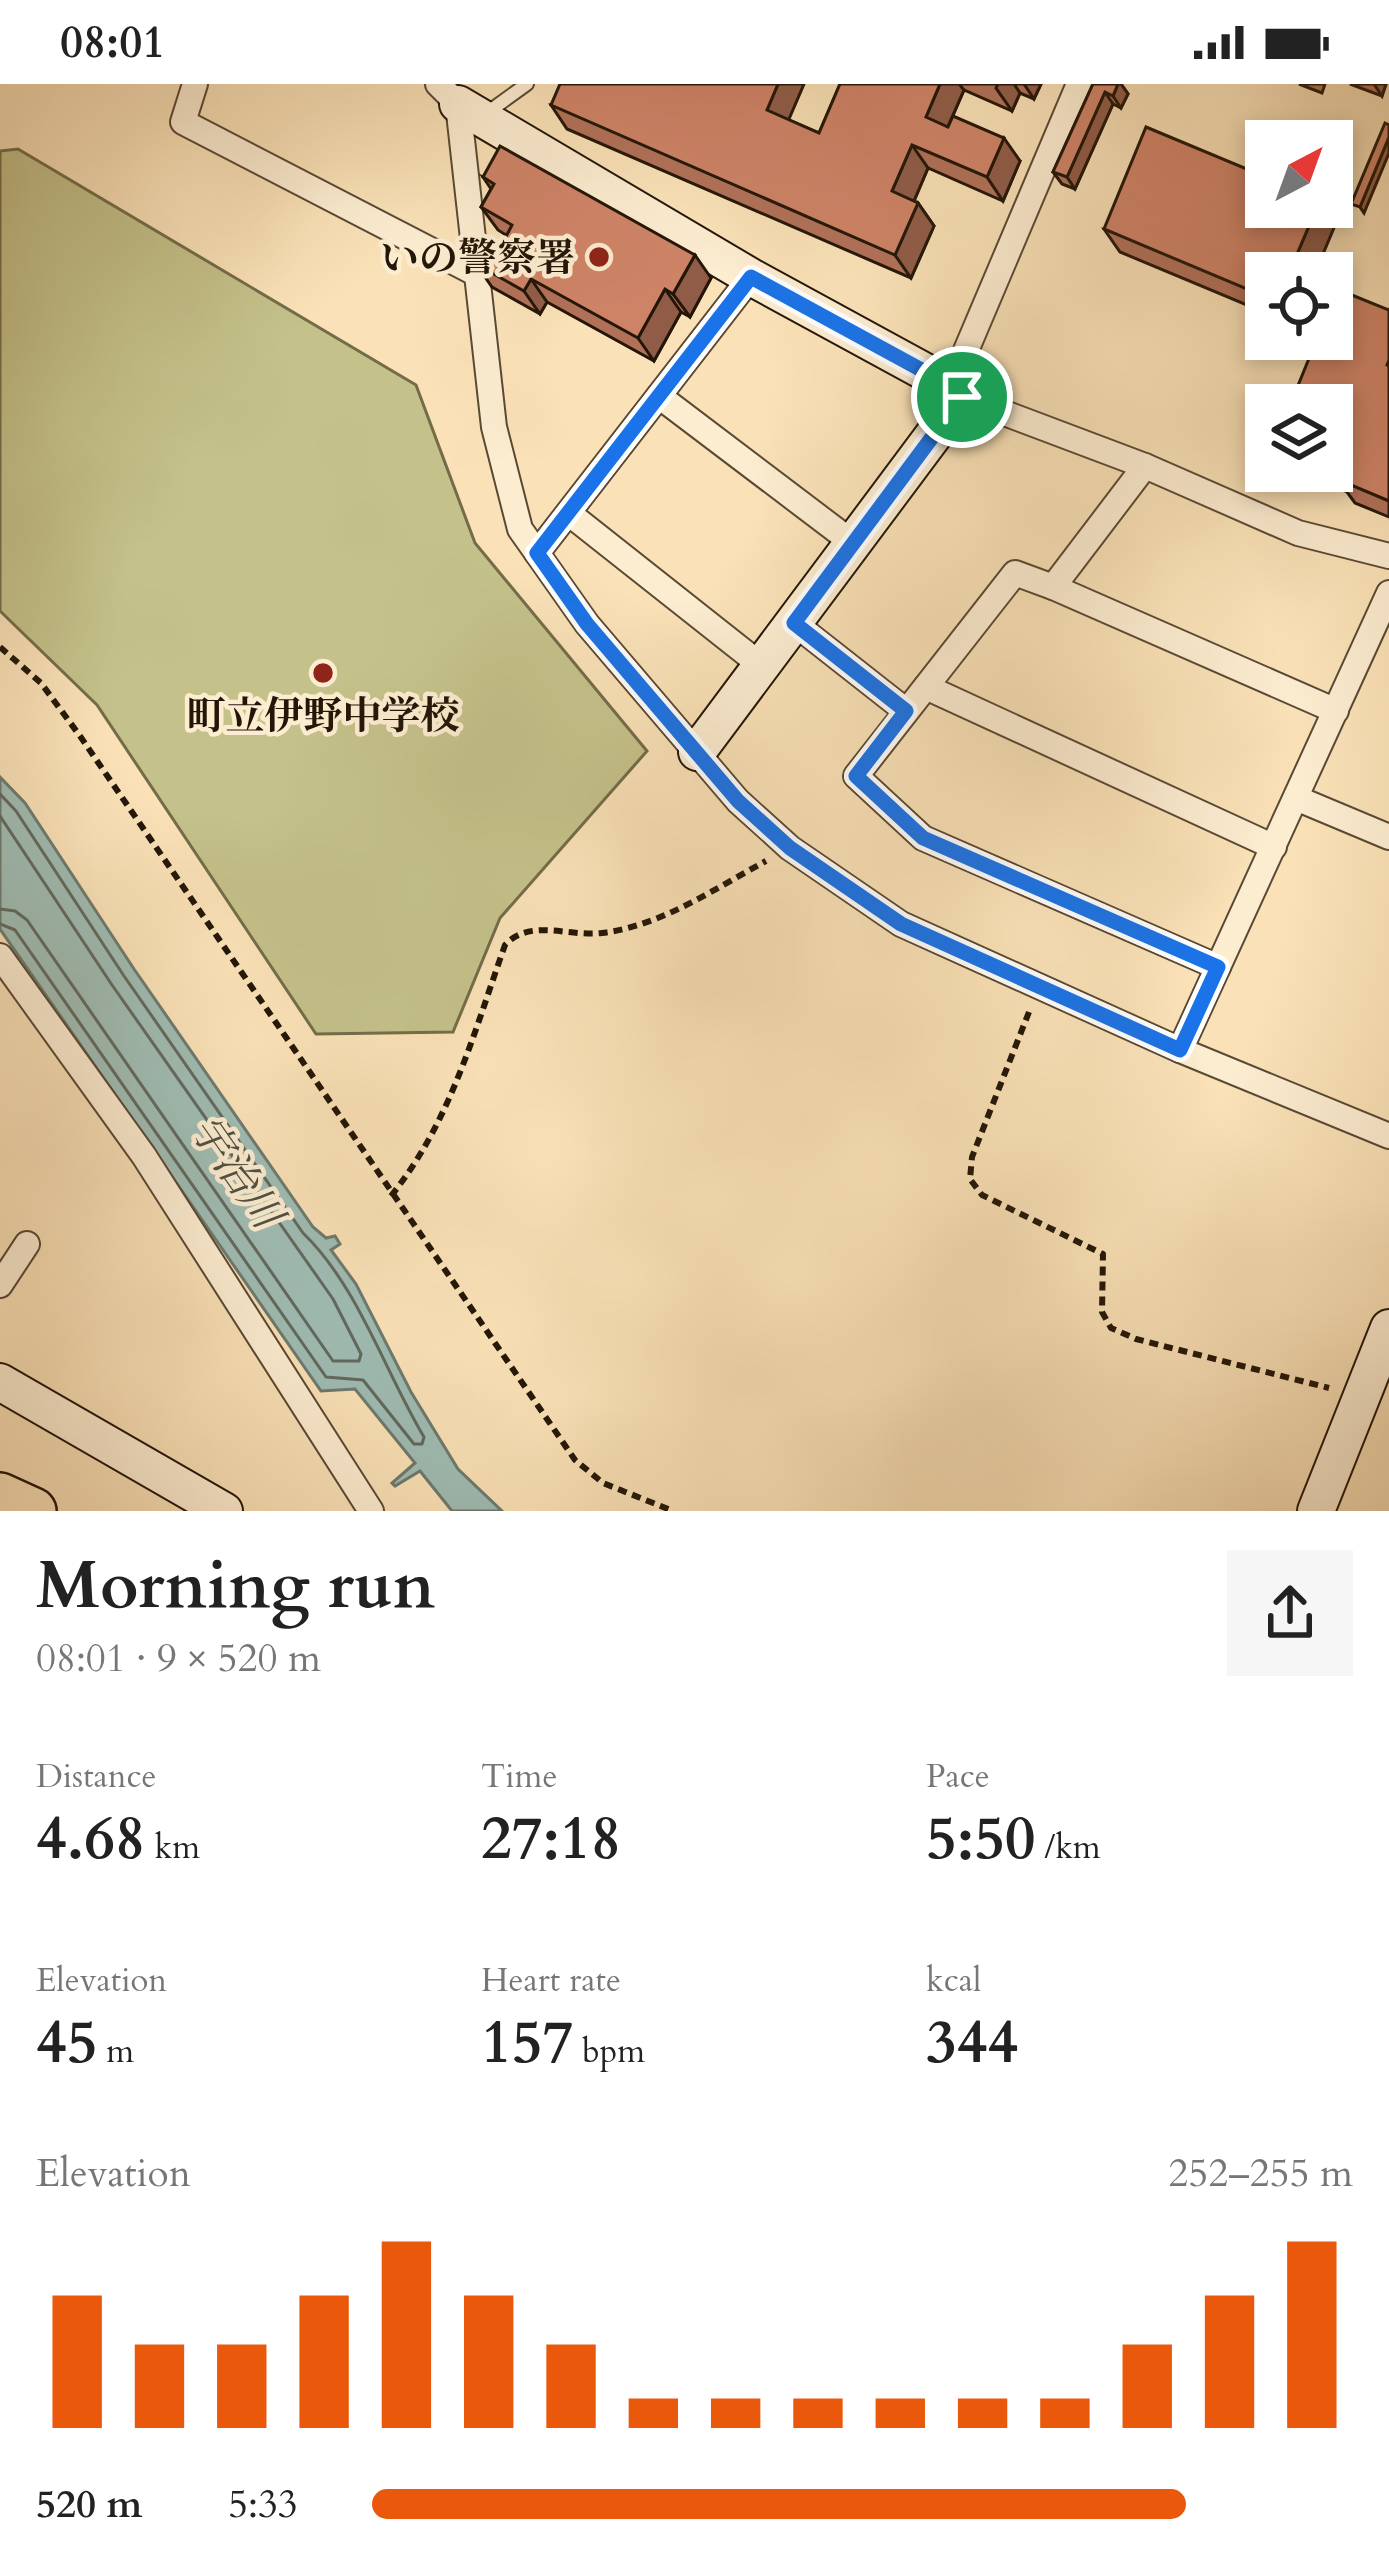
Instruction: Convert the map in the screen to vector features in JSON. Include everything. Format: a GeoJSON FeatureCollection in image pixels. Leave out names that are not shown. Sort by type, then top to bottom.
{"type":"FeatureCollection","features":[{"type":"Feature","properties":{"kind":"highway"},"geometry":{"type":"LineString","coordinates":[[0,1496],[32,1511]]}},
{"type":"Feature","properties":{"kind":"street"},"geometry":{"type":"LineString","coordinates":[[195,84],[183,122],[477,274]]}},
{"type":"Feature","properties":{"kind":"street"},"geometry":{"type":"LineString","coordinates":[[697,752],[853,543],[957,392],[1079,84]]}},
{"type":"Feature","properties":{"kind":"street"},"geometry":{"type":"LineString","coordinates":[[454,96],[494,427],[520,529],[587,624],[738,801],[790,848],[901,924],[1180,1050],[1389,1136]]}},
{"type":"Feature","properties":{"kind":"street"},"geometry":{"type":"LineString","coordinates":[[454,96],[751,277],[957,392],[1298,532],[1389,556]]}},
{"type":"Feature","properties":{"kind":"street"},"geometry":{"type":"LineString","coordinates":[[537,553],[751,277]]}},
{"type":"Feature","properties":{"kind":"street"},"geometry":{"type":"LineString","coordinates":[[658,396],[853,543]]}},
{"type":"Feature","properties":{"kind":"street"},"geometry":{"type":"LineString","coordinates":[[1053,587],[1145,466]]}},
{"type":"Feature","properties":{"kind":"street"},"geometry":{"type":"LineString","coordinates":[[571,515],[762,666]]}},
{"type":"Feature","properties":{"kind":"street"},"geometry":{"type":"LineString","coordinates":[[1218,967],[923,838],[856,776],[1015,573],[1336,711]]}},
{"type":"Feature","properties":{"kind":"street"},"geometry":{"type":"LineString","coordinates":[[1180,1050],[1389,593]]}},
{"type":"Feature","properties":{"kind":"street"},"geometry":{"type":"LineString","coordinates":[[794,623],[906,711]]}},
{"type":"Feature","properties":{"kind":"street"},"geometry":{"type":"LineString","coordinates":[[926,687],[1274,847]]}},
{"type":"Feature","properties":{"kind":"street"},"geometry":{"type":"LineString","coordinates":[[1296,798],[1389,837]]}},
{"type":"Feature","properties":{"kind":"street"},"geometry":{"type":"LineString","coordinates":[[0,956],[144,1156],[371,1511]]}},
{"type":"Feature","properties":{"kind":"street"},"geometry":{"type":"LineString","coordinates":[[0,1286],[27,1244]]}},
{"type":"Feature","properties":{"kind":"street"},"geometry":{"type":"LineString","coordinates":[[1316,1511],[1389,1328]]}},
{"type":"Feature","properties":{"kind":"street"},"geometry":{"type":"LineString","coordinates":[[0,1382],[224,1511]]}},
{"type":"Feature","properties":{"kind":"lane"},"geometry":{"type":"LineString","coordinates":[[454,96],[527,84]]}},
{"type":"Feature","properties":{"kind":"path"},"geometry":{"type":"LineString","coordinates":[[0,647],[41,683],[80,736],[575,1460],[603,1483],[673,1511]]}},
{"type":"Feature","properties":{"kind":"path"},"geometry":{"type":"LineString","coordinates":[[391,1196],[422,1157],[445,1114],[505,945],[516,933],[529,928],[560,934],[602,933],[648,924],[790,848]]}},
{"type":"Feature","properties":{"kind":"path"},"geometry":{"type":"LineString","coordinates":[[1040,986],[972,1157],[970,1179],[982,1195],[1103,1254],[1102,1312],[1111,1328],[1136,1339],[1362,1396]]}},
{"type":"Feature","properties":{"kind":"shaded area","name":"町立伊野中学校"},"geometry":{"type":"Polygon","coordinates":[[[18,149],[416,385],[475,543],[647,751],[500,918],[453,1032],[316,1034],[97,705],[0,611],[0,151],[18,149]]]}},
{"type":"Feature","properties":{"kind":"water","name":"宇治川"},"geometry":{"type":"Polygon","coordinates":[[[0,777],[25,803],[313,1227],[326,1238],[335,1236],[340,1244],[331,1250],[356,1284],[411,1392],[458,1469],[502,1511],[452,1511],[420,1471],[395,1486],[392,1483],[415,1463],[355,1389],[321,1391],[0,929],[0,777]]]}},
{"type":"Feature","properties":{"kind":"building"},"geometry":{"type":"Polygon","coordinates":[[[560,84],[778,84],[767,110],[819,133],[840,84],[940,84],[926,117],[948,127],[953,116],[1004,138],[987,177],[912,145],[892,191],[918,203],[895,255],[551,105],[560,84]]]}},
{"type":"Feature","properties":{"kind":"building"},"geometry":{"type":"Polygon","coordinates":[[[1093,84],[1118,84],[1113,96],[1105,92],[1067,177],[1053,172],[1093,84]]]}},
{"type":"Feature","properties":{"kind":"building"},"geometry":{"type":"Polygon","coordinates":[[[1385,123],[1389,137],[1360,207],[1353,205],[1385,123]]]}},
{"type":"Feature","properties":{"kind":"building"},"geometry":{"type":"Polygon","coordinates":[[[1146,127],[1245,168],[1245,228],[1308,228],[1298,252],[1245,252],[1245,288],[1104,229],[1146,127]]]}},
{"type":"Feature","properties":{"kind":"building","name":"いの警察署"},"geometry":{"type":"Polygon","coordinates":[[[500,146],[695,255],[673,294],[665,289],[638,338],[531,279],[524,291],[476,264],[487,244],[499,250],[512,225],[481,207],[494,184],[483,177],[500,146]]]}},
{"type":"Feature","properties":{"kind":"building"},"geometry":{"type":"Polygon","coordinates":[[[1353,295],[1389,310],[1389,501],[1353,486],[1353,384],[1299,384],[1308,360],[1353,360],[1353,295]]]}},
{"type":"Feature","properties":{"kind":"place","name":"いの警察署"},"geometry":{"type":"Point","coordinates":[599,257]}},
{"type":"Feature","properties":{"kind":"place","name":"町立伊野中学校"},"geometry":{"type":"Point","coordinates":[323,673]}},
{"type":"Feature","properties":{"kind":"route"},"geometry":{"type":"LineString","coordinates":[[751,277],[951,386],[962,397],[794,623],[906,711],[856,776],[923,838],[1218,967],[1180,1050],[901,924],[790,848],[738,801],[587,624],[537,553],[751,277]]}}]}
